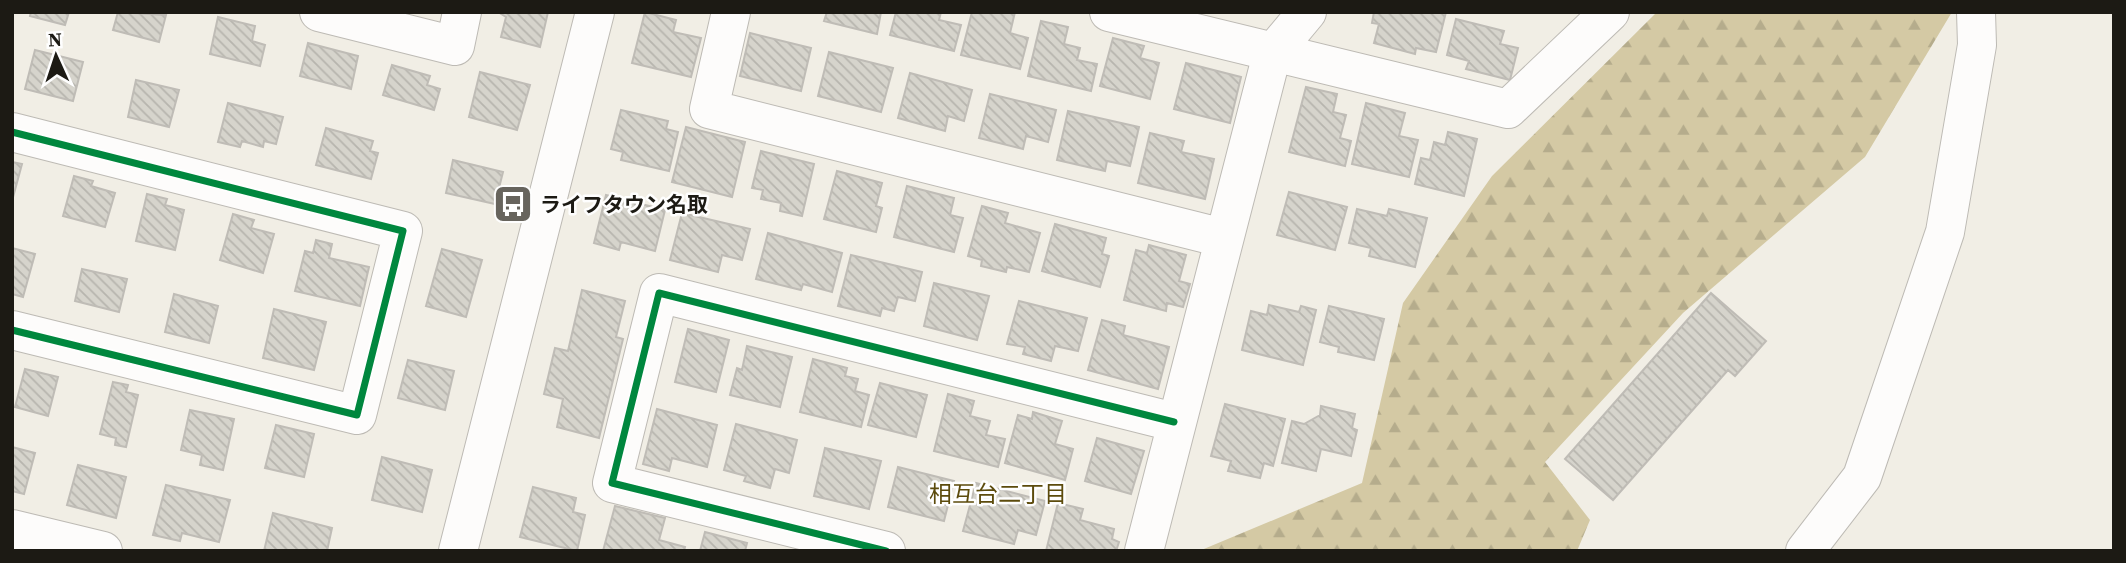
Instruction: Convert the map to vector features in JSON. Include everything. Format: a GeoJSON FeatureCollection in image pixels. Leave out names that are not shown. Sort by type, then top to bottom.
{"type":"FeatureCollection","features":[{"type":"Feature","properties":{"kind":"street"},"geometry":{"type":"LineString","coordinates":[[318,12],[455,47],[462,12]]}},
{"type":"Feature","properties":{"kind":"street"},"geometry":{"type":"LineString","coordinates":[[457,551],[595,12]]}},
{"type":"Feature","properties":{"kind":"street"},"geometry":{"type":"LineString","coordinates":[[731,12],[709,110],[1223,238]]}},
{"type":"Feature","properties":{"kind":"street"},"geometry":{"type":"LineString","coordinates":[[1109,12],[1272,54],[1508,109],[1610,12]]}},
{"type":"Feature","properties":{"kind":"street"},"geometry":{"type":"LineString","coordinates":[[1144,551],[1174,422],[1272,54],[1307,12]]}},
{"type":"Feature","properties":{"kind":"street"},"geometry":{"type":"LineString","coordinates":[[1805,551],[1862,477],[1941,245],[1977,45],[1976,12]]}},
{"type":"Feature","properties":{"kind":"street"},"geometry":{"type":"LineString","coordinates":[[12,132],[403,231],[357,415],[12,330]]}},
{"type":"Feature","properties":{"kind":"street"},"geometry":{"type":"LineString","coordinates":[[886,551],[612,483],[659,293],[1174,422]]}},
{"type":"Feature","properties":{"kind":"street"},"geometry":{"type":"LineString","coordinates":[[12,529],[103,551]]}},
{"type":"Feature","properties":{"kind":"green space"},"geometry":{"type":"Polygon","coordinates":[[[1657,12],[1952,12],[1865,157],[1683,313],[1545,462],[1590,520],[1577,551],[1199,551],[1362,483],[1403,303],[1492,176],[1657,12]]]}},
{"type":"Feature","properties":{"kind":"building"},"geometry":{"type":"Polygon","coordinates":[[[31,12],[69,12],[65,25],[30,16],[31,12]]]}},
{"type":"Feature","properties":{"kind":"building"},"geometry":{"type":"Polygon","coordinates":[[[118,12],[166,15],[159,42],[113,30],[118,12]]]}},
{"type":"Feature","properties":{"kind":"building"},"geometry":{"type":"Polygon","coordinates":[[[498,12],[548,12],[540,47],[501,37],[506,17],[498,12]]]}},
{"type":"Feature","properties":{"kind":"building"},"geometry":{"type":"Polygon","coordinates":[[[645,12],[676,20],[673,32],[701,38],[691,77],[632,63],[645,12]]]}},
{"type":"Feature","properties":{"kind":"building"},"geometry":{"type":"Polygon","coordinates":[[[827,12],[881,12],[877,34],[824,21],[827,12]]]}},
{"type":"Feature","properties":{"kind":"building"},"geometry":{"type":"Polygon","coordinates":[[[896,12],[941,12],[939,20],[961,25],[954,51],[890,35],[896,12]]]}},
{"type":"Feature","properties":{"kind":"building"},"geometry":{"type":"Polygon","coordinates":[[[972,12],[1015,12],[1010,33],[1028,38],[1020,69],[961,55],[972,12]]]}},
{"type":"Feature","properties":{"kind":"building"},"geometry":{"type":"Polygon","coordinates":[[[1374,12],[1446,12],[1436,52],[1416,48],[1415,54],[1374,43],[1379,24],[1372,23],[1374,12]]]}},
{"type":"Feature","properties":{"kind":"building"},"geometry":{"type":"Polygon","coordinates":[[[218,17],[255,26],[252,41],[265,45],[260,66],[210,54],[218,17]]]}},
{"type":"Feature","properties":{"kind":"building"},"geometry":{"type":"Polygon","coordinates":[[[1456,19],[1504,31],[1500,44],[1518,48],[1510,80],[1466,69],[1469,61],[1447,55],[1456,19]]]}},
{"type":"Feature","properties":{"kind":"building"},"geometry":{"type":"Polygon","coordinates":[[[1041,21],[1068,27],[1064,44],[1080,48],[1077,60],[1097,64],[1091,91],[1028,76],[1041,21]]]}},
{"type":"Feature","properties":{"kind":"building"},"geometry":{"type":"Polygon","coordinates":[[[750,33],[811,48],[801,91],[740,76],[750,33]]]}},
{"type":"Feature","properties":{"kind":"building"},"geometry":{"type":"Polygon","coordinates":[[[1113,38],[1144,46],[1140,58],[1159,63],[1150,99],[1100,86],[1113,38]]]}},
{"type":"Feature","properties":{"kind":"building"},"geometry":{"type":"Polygon","coordinates":[[[308,43],[358,56],[351,89],[300,76],[308,43]]]}},
{"type":"Feature","properties":{"kind":"building"},"geometry":{"type":"Polygon","coordinates":[[[35,50],[83,62],[73,101],[25,89],[35,50]]]}},
{"type":"Feature","properties":{"kind":"building"},"geometry":{"type":"Polygon","coordinates":[[[829,52],[893,68],[881,112],[818,96],[829,52]]]}},
{"type":"Feature","properties":{"kind":"building"},"geometry":{"type":"Polygon","coordinates":[[[1186,63],[1241,77],[1230,123],[1174,109],[1186,63]]]}},
{"type":"Feature","properties":{"kind":"building"},"geometry":{"type":"Polygon","coordinates":[[[392,65],[430,76],[427,85],[440,89],[434,110],[383,95],[392,65]]]}},
{"type":"Feature","properties":{"kind":"building"},"geometry":{"type":"Polygon","coordinates":[[[480,72],[530,85],[517,130],[469,117],[480,72]]]}},
{"type":"Feature","properties":{"kind":"building"},"geometry":{"type":"Polygon","coordinates":[[[910,73],[972,90],[964,121],[948,116],[945,131],[898,118],[910,73]]]}},
{"type":"Feature","properties":{"kind":"building"},"geometry":{"type":"Polygon","coordinates":[[[136,80],[179,90],[169,127],[128,117],[136,80]]]}},
{"type":"Feature","properties":{"kind":"building"},"geometry":{"type":"Polygon","coordinates":[[[1306,87],[1337,94],[1333,112],[1346,115],[1340,138],[1351,141],[1345,166],[1289,152],[1306,87]]]}},
{"type":"Feature","properties":{"kind":"building"},"geometry":{"type":"Polygon","coordinates":[[[990,94],[1056,110],[1048,142],[1026,136],[1023,149],[979,138],[990,94]]]}},
{"type":"Feature","properties":{"kind":"building"},"geometry":{"type":"Polygon","coordinates":[[[228,103],[283,117],[276,144],[264,141],[263,147],[242,141],[240,147],[218,142],[228,103]]]}},
{"type":"Feature","properties":{"kind":"building"},"geometry":{"type":"Polygon","coordinates":[[[1366,103],[1405,113],[1399,136],[1418,140],[1409,177],[1352,164],[1366,103]]]}},
{"type":"Feature","properties":{"kind":"building"},"geometry":{"type":"Polygon","coordinates":[[[621,110],[668,121],[666,129],[678,132],[669,171],[621,160],[623,152],[611,149],[621,110]]]}},
{"type":"Feature","properties":{"kind":"building"},"geometry":{"type":"Polygon","coordinates":[[[1068,111],[1139,127],[1130,166],[1107,161],[1105,171],[1057,160],[1068,111]]]}},
{"type":"Feature","properties":{"kind":"building"},"geometry":{"type":"Polygon","coordinates":[[[686,127],[745,142],[732,197],[672,182],[686,127]]]}},
{"type":"Feature","properties":{"kind":"building"},"geometry":{"type":"Polygon","coordinates":[[[326,128],[373,141],[370,151],[378,153],[371,179],[316,165],[326,128]]]}},
{"type":"Feature","properties":{"kind":"building"},"geometry":{"type":"Polygon","coordinates":[[[1448,132],[1477,139],[1464,196],[1415,184],[1421,158],[1430,160],[1434,142],[1445,145],[1448,132]]]}},
{"type":"Feature","properties":{"kind":"building"},"geometry":{"type":"Polygon","coordinates":[[[1150,133],[1184,141],[1181,152],[1214,159],[1205,199],[1138,183],[1150,133]]]}},
{"type":"Feature","properties":{"kind":"building"},"geometry":{"type":"Polygon","coordinates":[[[761,151],[814,164],[802,216],[780,211],[781,203],[761,199],[763,190],[752,188],[761,151]]]}},
{"type":"Feature","properties":{"kind":"building"},"geometry":{"type":"Polygon","coordinates":[[[453,160],[503,172],[495,204],[446,193],[453,160]]]}},
{"type":"Feature","properties":{"kind":"building"},"geometry":{"type":"Polygon","coordinates":[[[12,162],[22,164],[12,201],[12,162]]]}},
{"type":"Feature","properties":{"kind":"building"},"geometry":{"type":"Polygon","coordinates":[[[837,171],[882,183],[876,206],[882,208],[876,232],[824,219],[837,171]]]}},
{"type":"Feature","properties":{"kind":"building"},"geometry":{"type":"Polygon","coordinates":[[[74,176],[93,181],[91,186],[115,193],[105,227],[63,216],[74,176]]]}},
{"type":"Feature","properties":{"kind":"building"},"geometry":{"type":"Polygon","coordinates":[[[907,186],[954,198],[950,215],[963,218],[954,252],[894,237],[907,186]]]}},
{"type":"Feature","properties":{"kind":"building"},"geometry":{"type":"Polygon","coordinates":[[[1289,192],[1347,207],[1335,250],[1277,235],[1289,192]]]}},
{"type":"Feature","properties":{"kind":"building"},"geometry":{"type":"Polygon","coordinates":[[[147,194],[167,199],[165,205],[184,210],[175,250],[136,241],[147,194]]]}},
{"type":"Feature","properties":{"kind":"building"},"geometry":{"type":"Polygon","coordinates":[[[606,195],[665,210],[655,251],[621,242],[619,250],[594,243],[606,195]]]}},
{"type":"Feature","properties":{"kind":"building"},"geometry":{"type":"Polygon","coordinates":[[[982,206],[1008,213],[1005,223],[1040,233],[1029,272],[1007,267],[1006,272],[981,266],[982,260],[968,256],[982,206]]]}},
{"type":"Feature","properties":{"kind":"building"},"geometry":{"type":"Polygon","coordinates":[[[1357,209],[1387,216],[1389,209],[1427,218],[1415,267],[1369,256],[1371,248],[1349,243],[1357,209]]]}},
{"type":"Feature","properties":{"kind":"building"},"geometry":{"type":"Polygon","coordinates":[[[682,213],[750,229],[742,260],[722,255],[718,272],[670,260],[682,213]]]}},
{"type":"Feature","properties":{"kind":"building"},"geometry":{"type":"Polygon","coordinates":[[[233,214],[254,220],[251,228],[274,234],[263,273],[220,260],[233,214]]]}},
{"type":"Feature","properties":{"kind":"building"},"geometry":{"type":"Polygon","coordinates":[[[1055,224],[1106,238],[1102,254],[1109,256],[1100,287],[1042,271],[1055,224]]]}},
{"type":"Feature","properties":{"kind":"building"},"geometry":{"type":"Polygon","coordinates":[[[768,233],[842,253],[832,292],[803,284],[801,290],[756,279],[768,233]]]}},
{"type":"Feature","properties":{"kind":"building"},"geometry":{"type":"Polygon","coordinates":[[[316,240],[332,244],[329,258],[369,267],[360,306],[295,291],[305,251],[313,253],[316,240]]]}},
{"type":"Feature","properties":{"kind":"building"},"geometry":{"type":"Polygon","coordinates":[[[1149,245],[1186,255],[1179,281],[1190,284],[1183,307],[1167,303],[1166,311],[1124,300],[1136,250],[1147,253],[1149,245]]]}},
{"type":"Feature","properties":{"kind":"building"},"geometry":{"type":"Polygon","coordinates":[[[12,248],[35,254],[23,297],[12,294],[12,248]]]}},
{"type":"Feature","properties":{"kind":"building"},"geometry":{"type":"Polygon","coordinates":[[[442,249],[482,260],[466,317],[426,306],[442,249]]]}},
{"type":"Feature","properties":{"kind":"building"},"geometry":{"type":"Polygon","coordinates":[[[851,255],[922,272],[915,301],[898,297],[894,311],[882,308],[880,316],[838,306],[851,255]]]}},
{"type":"Feature","properties":{"kind":"building"},"geometry":{"type":"Polygon","coordinates":[[[82,269],[127,279],[119,312],[75,301],[82,269]]]}},
{"type":"Feature","properties":{"kind":"building"},"geometry":{"type":"Polygon","coordinates":[[[934,283],[989,296],[977,340],[924,326],[934,283]]]}},
{"type":"Feature","properties":{"kind":"building"},"geometry":{"type":"Polygon","coordinates":[[[582,290],[625,301],[616,337],[623,339],[599,438],[557,427],[563,399],[544,394],[555,348],[568,351],[582,290]]]}},
{"type":"Feature","properties":{"kind":"building"},"geometry":{"type":"Polygon","coordinates":[[[1711,293],[1766,341],[1735,376],[1728,370],[1613,500],[1565,459],[1711,293]]]}},
{"type":"Feature","properties":{"kind":"building"},"geometry":{"type":"Polygon","coordinates":[[[174,294],[218,306],[209,343],[165,332],[174,294]]]}},
{"type":"Feature","properties":{"kind":"building"},"geometry":{"type":"Polygon","coordinates":[[[1019,301],[1087,318],[1078,351],[1055,346],[1051,361],[1023,354],[1025,347],[1007,344],[1019,301]]]}},
{"type":"Feature","properties":{"kind":"building"},"geometry":{"type":"Polygon","coordinates":[[[1269,305],[1299,312],[1301,306],[1316,310],[1303,365],[1242,350],[1251,311],[1267,315],[1269,305]]]}},
{"type":"Feature","properties":{"kind":"building"},"geometry":{"type":"Polygon","coordinates":[[[1329,306],[1384,319],[1374,360],[1338,352],[1339,347],[1320,342],[1329,306]]]}},
{"type":"Feature","properties":{"kind":"building"},"geometry":{"type":"Polygon","coordinates":[[[274,309],[326,322],[314,370],[263,358],[274,309]]]}},
{"type":"Feature","properties":{"kind":"building"},"geometry":{"type":"Polygon","coordinates":[[[1102,320],[1125,326],[1123,335],[1169,347],[1158,389],[1088,370],[1102,320]]]}},
{"type":"Feature","properties":{"kind":"building"},"geometry":{"type":"Polygon","coordinates":[[[688,329],[729,340],[716,392],[675,382],[688,329]]]}},
{"type":"Feature","properties":{"kind":"building"},"geometry":{"type":"Polygon","coordinates":[[[747,346],[792,357],[780,407],[730,395],[737,368],[742,370],[747,346]]]}},
{"type":"Feature","properties":{"kind":"building"},"geometry":{"type":"Polygon","coordinates":[[[813,359],[847,368],[845,376],[858,379],[855,391],[869,395],[861,427],[800,412],[813,359]]]}},
{"type":"Feature","properties":{"kind":"building"},"geometry":{"type":"Polygon","coordinates":[[[408,360],[454,371],[445,410],[398,398],[408,360]]]}},
{"type":"Feature","properties":{"kind":"building"},"geometry":{"type":"Polygon","coordinates":[[[25,369],[58,377],[48,416],[15,407],[25,369]]]}},
{"type":"Feature","properties":{"kind":"building"},"geometry":{"type":"Polygon","coordinates":[[[113,382],[128,385],[126,392],[138,395],[126,447],[115,445],[116,438],[100,434],[113,382]]]}},
{"type":"Feature","properties":{"kind":"building"},"geometry":{"type":"Polygon","coordinates":[[[880,383],[927,395],[916,437],[868,425],[880,383]]]}},
{"type":"Feature","properties":{"kind":"building"},"geometry":{"type":"Polygon","coordinates":[[[948,394],[974,401],[970,416],[990,421],[986,435],[1005,439],[998,467],[934,451],[948,394]]]}},
{"type":"Feature","properties":{"kind":"building"},"geometry":{"type":"Polygon","coordinates":[[[1225,404],[1285,419],[1273,466],[1264,463],[1260,478],[1228,471],[1231,461],[1211,456],[1225,404]]]}},
{"type":"Feature","properties":{"kind":"building"},"geometry":{"type":"Polygon","coordinates":[[[1321,406],[1355,414],[1352,428],[1357,430],[1351,456],[1321,449],[1316,471],[1282,463],[1292,421],[1304,424],[1320,415],[1321,406]]]}},
{"type":"Feature","properties":{"kind":"building"},"geometry":{"type":"Polygon","coordinates":[[[657,409],[717,425],[707,467],[672,458],[669,471],[643,464],[657,409]]]}},
{"type":"Feature","properties":{"kind":"building"},"geometry":{"type":"Polygon","coordinates":[[[190,410],[234,419],[223,470],[200,465],[202,455],[181,450],[190,410]]]}},
{"type":"Feature","properties":{"kind":"building"},"geometry":{"type":"Polygon","coordinates":[[[1033,412],[1062,421],[1055,444],[1073,449],[1065,480],[1005,463],[1018,415],[1032,419],[1033,412]]]}},
{"type":"Feature","properties":{"kind":"building"},"geometry":{"type":"Polygon","coordinates":[[[736,424],[797,440],[789,473],[775,469],[770,488],[744,481],[746,476],[724,470],[736,424]]]}},
{"type":"Feature","properties":{"kind":"building"},"geometry":{"type":"Polygon","coordinates":[[[276,425],[314,434],[304,477],[265,468],[276,425]]]}},
{"type":"Feature","properties":{"kind":"building"},"geometry":{"type":"Polygon","coordinates":[[[1097,438],[1144,451],[1131,494],[1085,481],[1097,438]]]}},
{"type":"Feature","properties":{"kind":"building"},"geometry":{"type":"Polygon","coordinates":[[[12,447],[35,453],[24,494],[12,491],[12,447]]]}},
{"type":"Feature","properties":{"kind":"building"},"geometry":{"type":"Polygon","coordinates":[[[825,448],[881,461],[869,509],[814,496],[825,448]]]}},
{"type":"Feature","properties":{"kind":"building"},"geometry":{"type":"Polygon","coordinates":[[[382,457],[432,470],[422,512],[372,500],[382,457]]]}},
{"type":"Feature","properties":{"kind":"building"},"geometry":{"type":"Polygon","coordinates":[[[78,465],[126,477],[116,518],[67,505],[78,465]]]}},
{"type":"Feature","properties":{"kind":"building"},"geometry":{"type":"Polygon","coordinates":[[[898,467],[954,481],[944,521],[888,507],[898,467]]]}},
{"type":"Feature","properties":{"kind":"building"},"geometry":{"type":"Polygon","coordinates":[[[976,483],[1045,501],[1036,535],[1018,530],[1014,544],[963,531],[976,483]]]}},
{"type":"Feature","properties":{"kind":"building"},"geometry":{"type":"Polygon","coordinates":[[[166,485],[230,500],[219,542],[182,533],[180,541],[153,535],[166,485]]]}},
{"type":"Feature","properties":{"kind":"building"},"geometry":{"type":"Polygon","coordinates":[[[533,487],[576,498],[573,512],[585,515],[577,551],[520,537],[533,487]]]}},
{"type":"Feature","properties":{"kind":"building"},"geometry":{"type":"Polygon","coordinates":[[[1058,503],[1083,509],[1080,520],[1114,529],[1112,539],[1119,542],[1116,551],[1046,551],[1058,503]]]}},
{"type":"Feature","properties":{"kind":"building"},"geometry":{"type":"Polygon","coordinates":[[[615,506],[665,518],[659,540],[685,547],[684,551],[603,551],[615,506]]]}},
{"type":"Feature","properties":{"kind":"building"},"geometry":{"type":"Polygon","coordinates":[[[273,513],[332,528],[327,551],[264,551],[273,513]]]}},
{"type":"Feature","properties":{"kind":"building"},"geometry":{"type":"Polygon","coordinates":[[[705,532],[747,543],[745,551],[700,551],[705,532]]]}},
{"type":"Feature","properties":{"kind":"cycle path"},"geometry":{"type":"LineString","coordinates":[[12,132],[403,231],[357,415],[12,330]]}},
{"type":"Feature","properties":{"kind":"cycle path"},"geometry":{"type":"LineString","coordinates":[[886,551],[612,483],[659,293],[1174,422]]}},
{"type":"Feature","properties":{"kind":"place","name":"ライフタウン名取"},"geometry":{"type":"Point","coordinates":[513,204]}},
{"type":"Feature","properties":{"kind":"district","name":"相互台二丁目"},"geometry":{"type":"Point","coordinates":[998,494]}}]}
